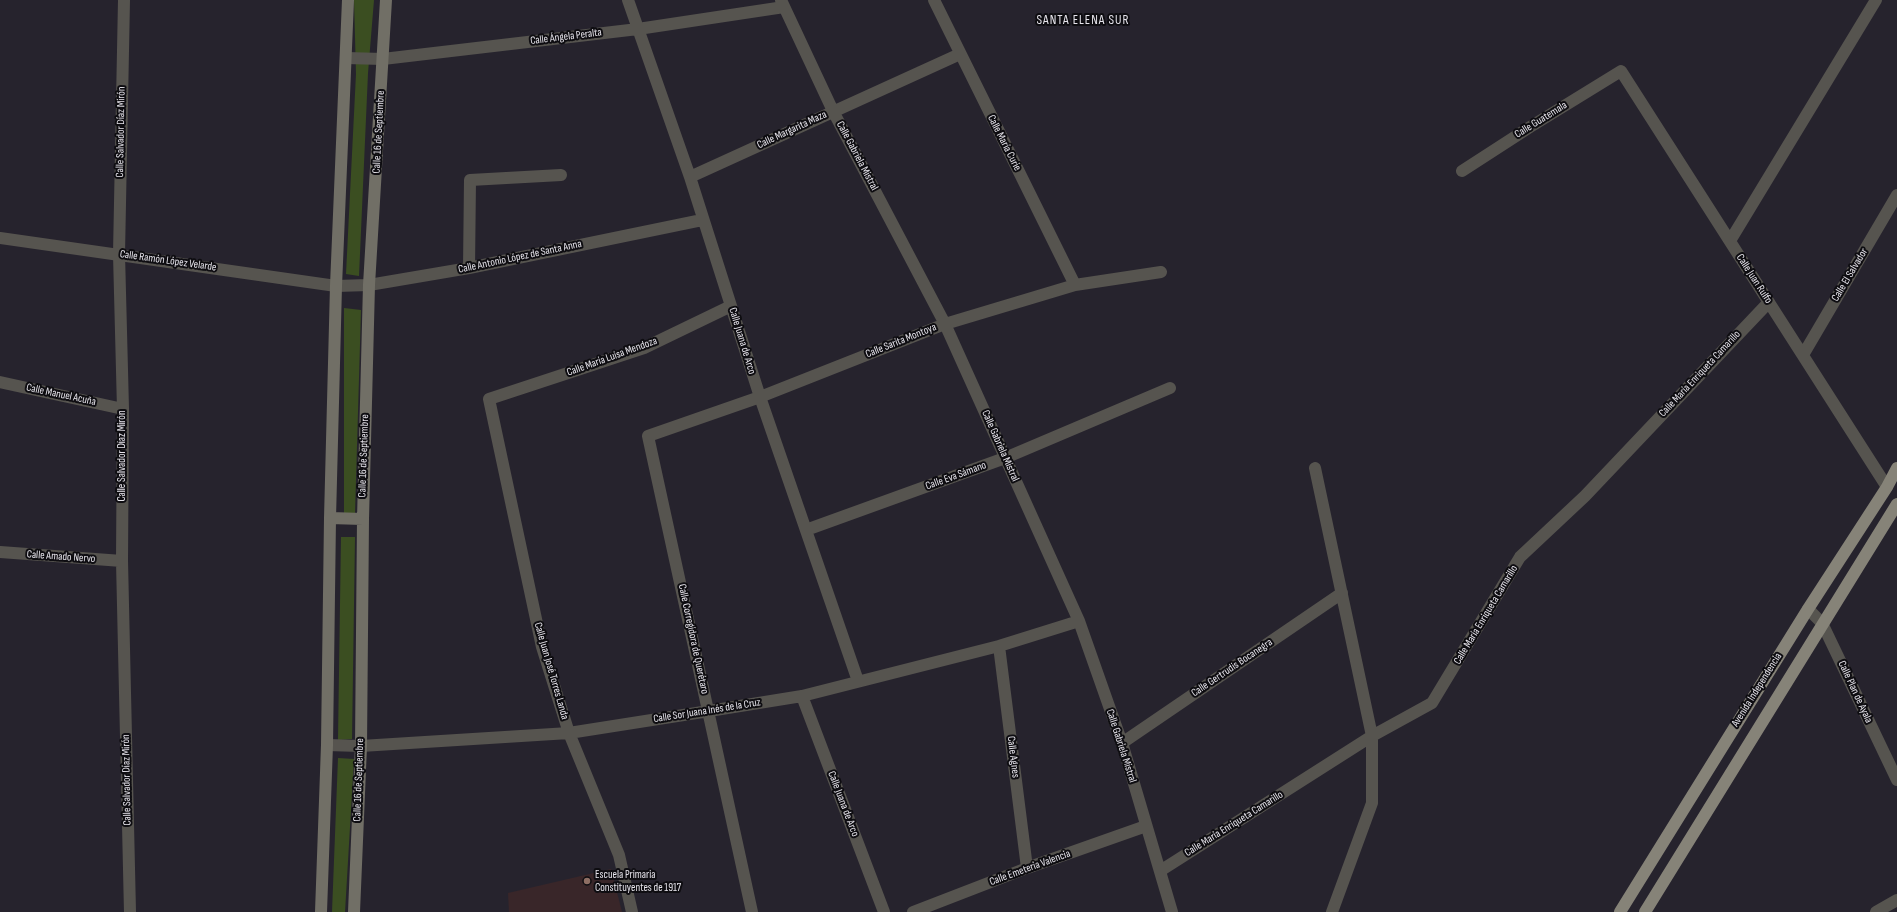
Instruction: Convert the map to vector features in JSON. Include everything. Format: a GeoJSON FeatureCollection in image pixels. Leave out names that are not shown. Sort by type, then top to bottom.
{"type":"FeatureCollection","features":[{"type":"Feature","properties":{"kind":"main road","name":"Avenida Independencia"},"geometry":{"type":"LineString","coordinates":[[1620,912],[1808,608],[1887,487],[1897,468]]}},
{"type":"Feature","properties":{"kind":"main road","name":"Avenida Independencia"},"geometry":{"type":"LineString","coordinates":[[1645,912],[1822,623],[1897,504]]}},
{"type":"Feature","properties":{"kind":"street","name":"Calle Salvador Díaz Mirón"},"geometry":{"type":"LineString","coordinates":[[124,0],[119,254],[123,409],[122,561],[130,912]]}},
{"type":"Feature","properties":{"kind":"street"},"geometry":{"type":"LineString","coordinates":[[321,912],[327,745],[330,518],[336,286],[348,0]]}},
{"type":"Feature","properties":{"kind":"street","name":"Calle 16 de Septiembre"},"geometry":{"type":"LineString","coordinates":[[354,912],[361,746],[363,519],[369,285],[386,0]]}},
{"type":"Feature","properties":{"kind":"street","name":"Calle Juana de Arco"},"geometry":{"type":"LineString","coordinates":[[628,0],[690,178],[702,220],[760,397],[858,681]]}},
{"type":"Feature","properties":{"kind":"street","name":"Calle María Curie"},"geometry":{"type":"LineString","coordinates":[[934,0],[1075,285]]}},
{"type":"Feature","properties":{"kind":"street"},"geometry":{"type":"LineString","coordinates":[[1730,241],[1876,0]]}},
{"type":"Feature","properties":{"kind":"street","name":"Calle Ángela Peralta"},"geometry":{"type":"LineString","coordinates":[[346,58],[383,59],[638,29],[783,3]]}},
{"type":"Feature","properties":{"kind":"street","name":"Calle Gabriela Mistral"},"geometry":{"type":"LineString","coordinates":[[783,3],[834,111],[945,324],[1078,621],[1122,743],[1172,912]]}},
{"type":"Feature","properties":{"kind":"street","name":"Calle Margarita Maza"},"geometry":{"type":"LineString","coordinates":[[690,178],[960,54]]}},
{"type":"Feature","properties":{"kind":"street","name":"Calle Juan Rulfo"},"geometry":{"type":"LineString","coordinates":[[1621,71],[1887,487]]}},
{"type":"Feature","properties":{"kind":"street","name":"Calle Guatemala"},"geometry":{"type":"LineString","coordinates":[[1462,170],[1530,126],[1621,71]]}},
{"type":"Feature","properties":{"kind":"street"},"geometry":{"type":"LineString","coordinates":[[470,268],[470,180],[561,175]]}},
{"type":"Feature","properties":{"kind":"street","name":"Calle El Salvador"},"geometry":{"type":"LineString","coordinates":[[1803,354],[1897,195]]}},
{"type":"Feature","properties":{"kind":"street","name":"Calle Antonio López de Santa Anna"},"geometry":{"type":"LineString","coordinates":[[336,286],[369,285],[470,268],[702,220]]}},
{"type":"Feature","properties":{"kind":"street","name":"Calle Ramón López Velarde"},"geometry":{"type":"LineString","coordinates":[[0,238],[336,286]]}},
{"type":"Feature","properties":{"kind":"street","name":"Calle Sarita Montoya"},"geometry":{"type":"LineString","coordinates":[[648,436],[760,397],[945,324],[1075,285],[1161,272]]}},
{"type":"Feature","properties":{"kind":"street","name":"Calle María Enriqueta Camarillo"},"geometry":{"type":"LineString","coordinates":[[1160,871],[1372,736],[1432,703],[1520,557],[1585,496],[1769,302]]}},
{"type":"Feature","properties":{"kind":"street","name":"Calle María Luisa Mendoza"},"geometry":{"type":"LineString","coordinates":[[489,399],[644,348],[731,306]]}},
{"type":"Feature","properties":{"kind":"street","name":"Calle Manuel Acuña"},"geometry":{"type":"LineString","coordinates":[[0,382],[123,409]]}},
{"type":"Feature","properties":{"kind":"street","name":"Calle Eva Sámano"},"geometry":{"type":"LineString","coordinates":[[806,530],[1005,458],[1170,388]]}},
{"type":"Feature","properties":{"kind":"street","name":"Calle Juan José Torres Landa"},"geometry":{"type":"LineString","coordinates":[[489,399],[542,647],[569,732],[618,855],[632,912]]}},
{"type":"Feature","properties":{"kind":"street","name":"Calle Corregidora de Querétaro"},"geometry":{"type":"LineString","coordinates":[[648,436],[752,912]]}},
{"type":"Feature","properties":{"kind":"street"},"geometry":{"type":"LineString","coordinates":[[1315,468],[1372,736],[1372,803],[1332,912]]}},
{"type":"Feature","properties":{"kind":"street"},"geometry":{"type":"LineString","coordinates":[[330,518],[363,519]]}},
{"type":"Feature","properties":{"kind":"street","name":"Calle Amado Nervo"},"geometry":{"type":"LineString","coordinates":[[0,552],[122,561]]}},
{"type":"Feature","properties":{"kind":"street","name":"Calle Gertrudis Bocanegra"},"geometry":{"type":"LineString","coordinates":[[1122,743],[1342,594]]}},
{"type":"Feature","properties":{"kind":"street","name":"Calle Plan de Ayala"},"geometry":{"type":"LineString","coordinates":[[1808,608],[1822,623],[1897,780]]}},
{"type":"Feature","properties":{"kind":"street","name":"Calle Sor Juana Inés de la Cruz"},"geometry":{"type":"LineString","coordinates":[[327,745],[361,746],[569,732],[709,712],[802,696],[999,646],[1078,621]]}},
{"type":"Feature","properties":{"kind":"street","name":"Calle Agnes"},"geometry":{"type":"LineString","coordinates":[[999,646],[1027,868]]}},
{"type":"Feature","properties":{"kind":"street","name":"Calle Juana de Arco"},"geometry":{"type":"LineString","coordinates":[[802,696],[884,912]]}},
{"type":"Feature","properties":{"kind":"street","name":"Calle Emeteria Valencia"},"geometry":{"type":"LineString","coordinates":[[914,912],[1027,868],[1146,826]]}},
{"type":"Feature","properties":{"kind":"street"},"geometry":{"type":"LineString","coordinates":[[1876,912],[1897,900]]}},
{"type":"Feature","properties":{"kind":"shaded area","name":"Escuela Primaria Constituyentes de 1917"},"geometry":{"type":"Polygon","coordinates":[[[611,869],[622,912],[509,912],[508,893],[611,869]]]}},
{"type":"Feature","properties":{"kind":"green space"},"geometry":{"type":"Polygon","coordinates":[[[354,0],[374,0],[368,73],[359,276],[346,274],[356,74],[354,0]]]}},
{"type":"Feature","properties":{"kind":"green space"},"geometry":{"type":"Polygon","coordinates":[[[344,308],[361,310],[355,513],[344,513],[344,308]]]}},
{"type":"Feature","properties":{"kind":"green space"},"geometry":{"type":"Polygon","coordinates":[[[341,537],[355,537],[352,739],[338,740],[341,537]]]}},
{"type":"Feature","properties":{"kind":"green space"},"geometry":{"type":"Polygon","coordinates":[[[338,758],[354,759],[345,912],[332,912],[338,758]]]}},
{"type":"Feature","properties":{"kind":"place","name":"Escuela Primaria Constituyentes de 1917"},"geometry":{"type":"Point","coordinates":[587,881]}},
{"type":"Feature","properties":{"kind":"district","name":"SANTA ELENA SUR"},"geometry":{"type":"Point","coordinates":[1083,21]}}]}
